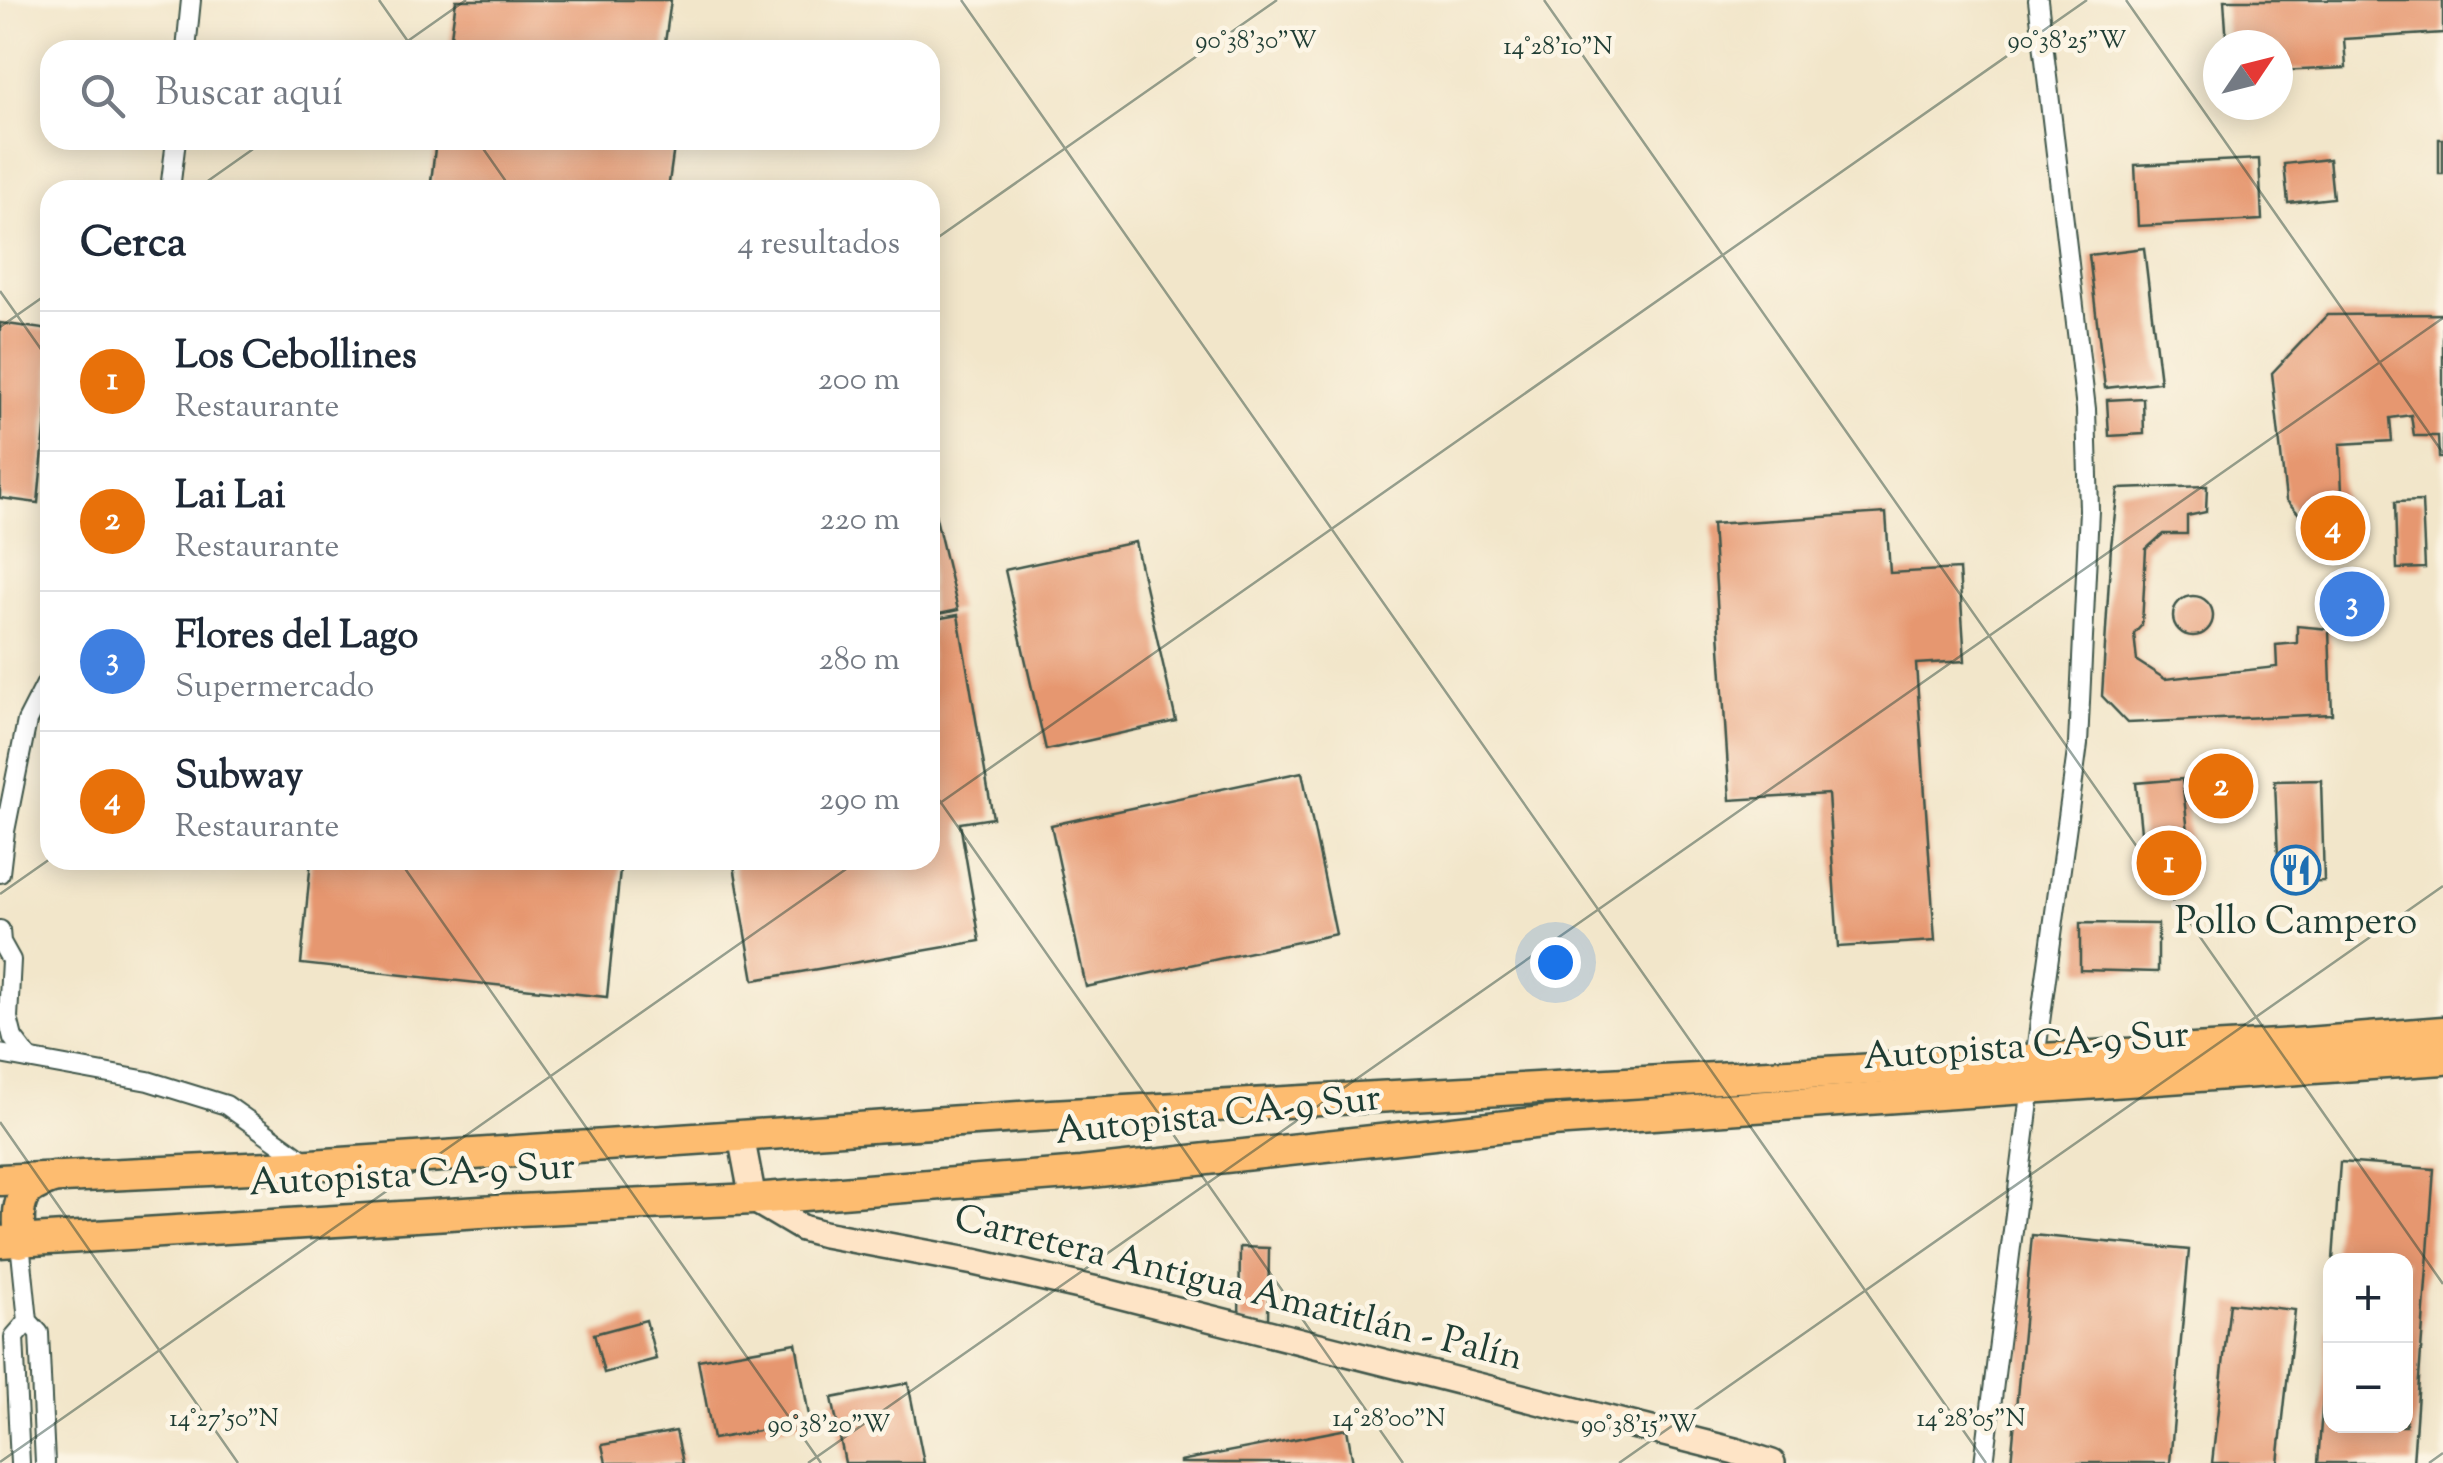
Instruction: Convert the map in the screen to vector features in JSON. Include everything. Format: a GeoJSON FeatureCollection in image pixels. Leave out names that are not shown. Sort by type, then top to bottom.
{"type":"FeatureCollection","features":[{"type":"Feature","properties":{"kind":"highway","name":"Autopista CA-9 Sur"},"geometry":{"type":"LineString","coordinates":[[10,1242],[753,1199],[1081,1172],[2294,1044],[2443,1032]]}},
{"type":"Feature","properties":{"kind":"highway","name":"Autopista CA-9 Sur"},"geometry":{"type":"LineString","coordinates":[[0,1180],[311,1166],[1034,1116],[2443,1059]]}},
{"type":"Feature","properties":{"kind":"highway"},"geometry":{"type":"LineString","coordinates":[[10,1242],[29,1189],[56,1176]]}},
{"type":"Feature","properties":{"kind":"main road"},"geometry":{"type":"LineString","coordinates":[[741,1136],[753,1199]]}},
{"type":"Feature","properties":{"kind":"main road","name":"Carretera Antigua Amatitlán - Palín"},"geometry":{"type":"LineString","coordinates":[[753,1199],[813,1231],[1106,1292],[1500,1390],[1772,1463]]}},
{"type":"Feature","properties":{"kind":"street"},"geometry":{"type":"LineString","coordinates":[[187,40],[192,0]]}},
{"type":"Feature","properties":{"kind":"street"},"geometry":{"type":"LineString","coordinates":[[1984,1463],[2078,744],[2089,510],[2086,409],[2038,0]]}},
{"type":"Feature","properties":{"kind":"street"},"geometry":{"type":"LineString","coordinates":[[171,180],[175,150]]}},
{"type":"Feature","properties":{"kind":"street"},"geometry":{"type":"LineString","coordinates":[[0,873],[27,721],[40,696]]}},
{"type":"Feature","properties":{"kind":"street"},"geometry":{"type":"LineString","coordinates":[[0,930],[0,942],[11,960],[8,994],[13,1038],[28,1059]]}},
{"type":"Feature","properties":{"kind":"street"},"geometry":{"type":"LineString","coordinates":[[0,1054],[148,1080],[226,1105],[311,1166]]}},
{"type":"Feature","properties":{"kind":"street"},"geometry":{"type":"LineString","coordinates":[[10,1242],[28,1320],[39,1334],[45,1463]]}},
{"type":"Feature","properties":{"kind":"street"},"geometry":{"type":"LineString","coordinates":[[20,1463],[14,1337],[28,1320]]}},
{"type":"Feature","properties":{"kind":"building"},"geometry":{"type":"Polygon","coordinates":[[[456,0],[671,0],[665,40],[450,40],[456,0]]]}},
{"type":"Feature","properties":{"kind":"building"},"geometry":{"type":"Polygon","coordinates":[[[2224,0],[2443,0],[2443,33],[2344,39],[2346,68],[2293,70],[2293,30],[2226,30],[2224,0]]]}},
{"type":"Feature","properties":{"kind":"building"},"geometry":{"type":"Polygon","coordinates":[[[2439,139],[2443,139],[2443,174],[2439,174],[2439,139]]]}},
{"type":"Feature","properties":{"kind":"building"},"geometry":{"type":"Polygon","coordinates":[[[435,150],[674,150],[669,180],[431,180],[435,150]]]}},
{"type":"Feature","properties":{"kind":"building"},"geometry":{"type":"Polygon","coordinates":[[[2259,159],[2262,220],[2138,226],[2135,165],[2259,159]]]}},
{"type":"Feature","properties":{"kind":"building"},"geometry":{"type":"Polygon","coordinates":[[[2329,159],[2333,198],[2288,203],[2284,164],[2329,159]]]}},
{"type":"Feature","properties":{"kind":"building"},"geometry":{"type":"Polygon","coordinates":[[[2144,248],[2160,382],[2105,388],[2089,255],[2144,248]]]}},
{"type":"Feature","properties":{"kind":"building"},"geometry":{"type":"Polygon","coordinates":[[[2443,314],[2443,458],[2439,458],[2438,436],[2414,436],[2411,415],[2390,418],[2392,441],[2340,444],[2344,541],[2325,542],[2286,500],[2272,373],[2327,315],[2443,314]]]}},
{"type":"Feature","properties":{"kind":"building"},"geometry":{"type":"Polygon","coordinates":[[[0,323],[40,329],[40,482],[38,503],[0,498],[0,323]]]}},
{"type":"Feature","properties":{"kind":"building"},"geometry":{"type":"Polygon","coordinates":[[[2143,398],[2144,434],[2109,436],[2107,400],[2143,398]]]}},
{"type":"Feature","properties":{"kind":"building"},"geometry":{"type":"Polygon","coordinates":[[[2207,486],[2206,512],[2187,516],[2187,534],[2163,534],[2146,549],[2142,625],[2134,634],[2137,661],[2165,679],[2277,667],[2276,645],[2297,643],[2297,626],[2329,629],[2332,714],[2128,723],[2102,696],[2118,489],[2207,486]]]}},
{"type":"Feature","properties":{"kind":"building"},"geometry":{"type":"Polygon","coordinates":[[[2422,501],[2425,568],[2397,569],[2395,502],[2422,501]]]}},
{"type":"Feature","properties":{"kind":"building"},"geometry":{"type":"Polygon","coordinates":[[[1886,513],[1890,573],[1959,569],[1965,661],[1916,664],[1935,941],[1838,947],[1828,794],[1730,800],[1712,524],[1886,513]]]}},
{"type":"Feature","properties":{"kind":"building"},"geometry":{"type":"Polygon","coordinates":[[[940,535],[958,610],[940,614],[940,535]]]}},
{"type":"Feature","properties":{"kind":"building"},"geometry":{"type":"Polygon","coordinates":[[[1135,542],[1176,721],[1046,750],[1005,570],[1135,542]]]}},
{"type":"Feature","properties":{"kind":"building"},"geometry":{"type":"Polygon","coordinates":[[[2193,596],[2207,602],[2213,616],[2207,630],[2193,636],[2179,630],[2173,616],[2179,602],[2193,596]]]}},
{"type":"Feature","properties":{"kind":"building"},"geometry":{"type":"Polygon","coordinates":[[[958,615],[993,818],[960,823],[980,941],[754,980],[735,870],[940,870],[940,618],[958,615]]]}},
{"type":"Feature","properties":{"kind":"building"},"geometry":{"type":"Polygon","coordinates":[[[1302,772],[1336,934],[1086,987],[1051,825],[1302,772]]]}},
{"type":"Feature","properties":{"kind":"building"},"geometry":{"type":"Polygon","coordinates":[[[2182,779],[2193,876],[2146,881],[2136,783],[2182,779]]]}},
{"type":"Feature","properties":{"kind":"building"},"geometry":{"type":"Polygon","coordinates":[[[2321,780],[2324,881],[2279,882],[2275,781],[2321,780]]]}},
{"type":"Feature","properties":{"kind":"building"},"geometry":{"type":"Polygon","coordinates":[[[310,870],[620,870],[607,997],[301,964],[310,870]]]}},
{"type":"Feature","properties":{"kind":"building"},"geometry":{"type":"Polygon","coordinates":[[[2080,923],[2158,924],[2158,972],[2080,970],[2080,923]]]}},
{"type":"Feature","properties":{"kind":"building"},"geometry":{"type":"Polygon","coordinates":[[[2340,1162],[2434,1169],[2413,1463],[2318,1463],[2323,1396],[2323,1433],[2413,1433],[2413,1253],[2334,1253],[2340,1162]]]}},
{"type":"Feature","properties":{"kind":"building"},"geometry":{"type":"Polygon","coordinates":[[[2032,1235],[2189,1250],[2170,1463],[2011,1463],[2032,1235]]]}},
{"type":"Feature","properties":{"kind":"building"},"geometry":{"type":"Polygon","coordinates":[[[1240,1247],[1269,1248],[1268,1321],[1239,1322],[1240,1247]]]}},
{"type":"Feature","properties":{"kind":"building"},"geometry":{"type":"Polygon","coordinates":[[[2230,1303],[2295,1310],[2278,1463],[2212,1463],[2230,1303]]]}},
{"type":"Feature","properties":{"kind":"building"},"geometry":{"type":"Polygon","coordinates":[[[646,1320],[656,1359],[604,1373],[594,1334],[646,1320]]]}},
{"type":"Feature","properties":{"kind":"building"},"geometry":{"type":"Polygon","coordinates":[[[796,1343],[810,1422],[713,1439],[698,1360],[796,1343]]]}},
{"type":"Feature","properties":{"kind":"building"},"geometry":{"type":"Polygon","coordinates":[[[908,1383],[924,1463],[845,1463],[832,1398],[908,1383]]]}},
{"type":"Feature","properties":{"kind":"building"},"geometry":{"type":"Polygon","coordinates":[[[1347,1429],[1353,1463],[1180,1463],[1180,1461],[1347,1429]]]}},
{"type":"Feature","properties":{"kind":"building"},"geometry":{"type":"Polygon","coordinates":[[[676,1431],[683,1463],[606,1463],[602,1445],[676,1431]]]}},
{"type":"Feature","properties":{"kind":"place","name":"Subway"},"geometry":{"type":"Point","coordinates":[2333,528]}},
{"type":"Feature","properties":{"kind":"place","name":"Flores del Lago"},"geometry":{"type":"Point","coordinates":[2352,604]}},
{"type":"Feature","properties":{"kind":"place","name":"Lai Lai"},"geometry":{"type":"Point","coordinates":[2221,786]}},
{"type":"Feature","properties":{"kind":"place","name":"Los Cebollines"},"geometry":{"type":"Point","coordinates":[2169,863]}},
{"type":"Feature","properties":{"kind":"place","name":"Pollo Campero"},"geometry":{"type":"Point","coordinates":[2296,870]}}]}
